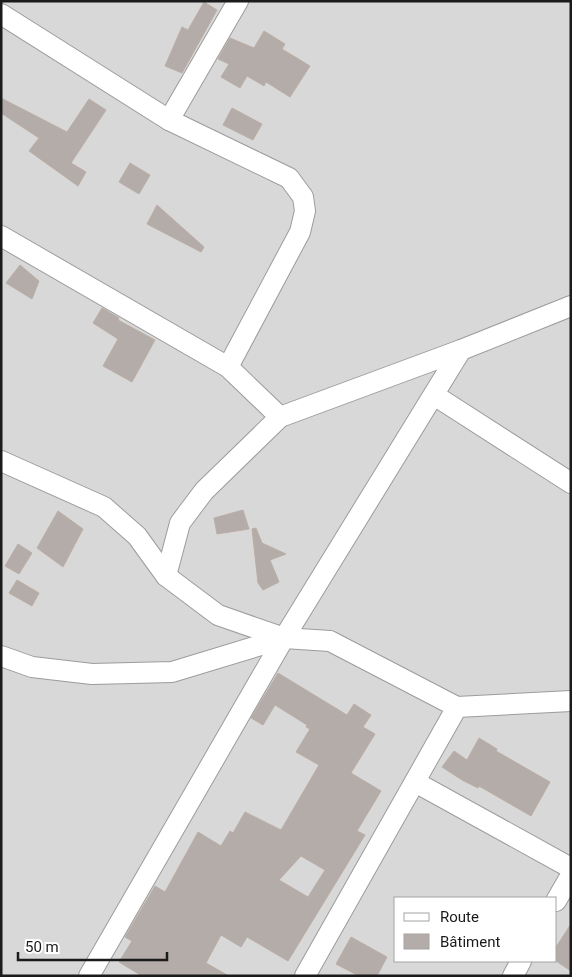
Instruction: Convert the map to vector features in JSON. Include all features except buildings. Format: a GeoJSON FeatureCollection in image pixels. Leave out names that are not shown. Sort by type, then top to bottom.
{"type":"FeatureCollection","features":[{"type":"Feature","properties":{"kind":"street"},"geometry":{"type":"LineString","coordinates":[[169,120],[238,1]]}},
{"type":"Feature","properties":{"kind":"street"},"geometry":{"type":"LineString","coordinates":[[8,11],[169,120],[289,178],[303,197],[305,211],[300,232],[228,367]]}},
{"type":"Feature","properties":{"kind":"street"},"geometry":{"type":"LineString","coordinates":[[1,236],[228,367],[280,417]]}},
{"type":"Feature","properties":{"kind":"street"},"geometry":{"type":"LineString","coordinates":[[166,576],[180,522],[204,491],[280,417],[461,350],[571,306]]}},
{"type":"Feature","properties":{"kind":"street"},"geometry":{"type":"LineString","coordinates":[[89,976],[284,638],[461,350]]}},
{"type":"Feature","properties":{"kind":"street"},"geometry":{"type":"LineString","coordinates":[[434,395],[571,483]]}},
{"type":"Feature","properties":{"kind":"street"},"geometry":{"type":"LineString","coordinates":[[1,461],[104,506],[137,536],[166,576],[218,615],[284,638],[330,641],[457,706],[571,701]]}},
{"type":"Feature","properties":{"kind":"street"},"geometry":{"type":"LineString","coordinates":[[1,656],[32,667],[92,674],[172,672],[284,638]]}},
{"type":"Feature","properties":{"kind":"street"},"geometry":{"type":"LineString","coordinates":[[305,976],[457,706]]}},
{"type":"Feature","properties":{"kind":"street"},"geometry":{"type":"LineString","coordinates":[[414,782],[571,868]]}},
{"type":"Feature","properties":{"kind":"street"},"geometry":{"type":"LineString","coordinates":[[557,899],[571,876]]}},
{"type":"Feature","properties":{"kind":"street"},"geometry":{"type":"LineString","coordinates":[[513,976],[520,962]]}},
{"type":"Feature","properties":{"kind":"shaded area"},"geometry":{"type":"Polygon","coordinates":[[[1,1],[571,1],[571,976],[1,976],[1,1]]]}}]}
